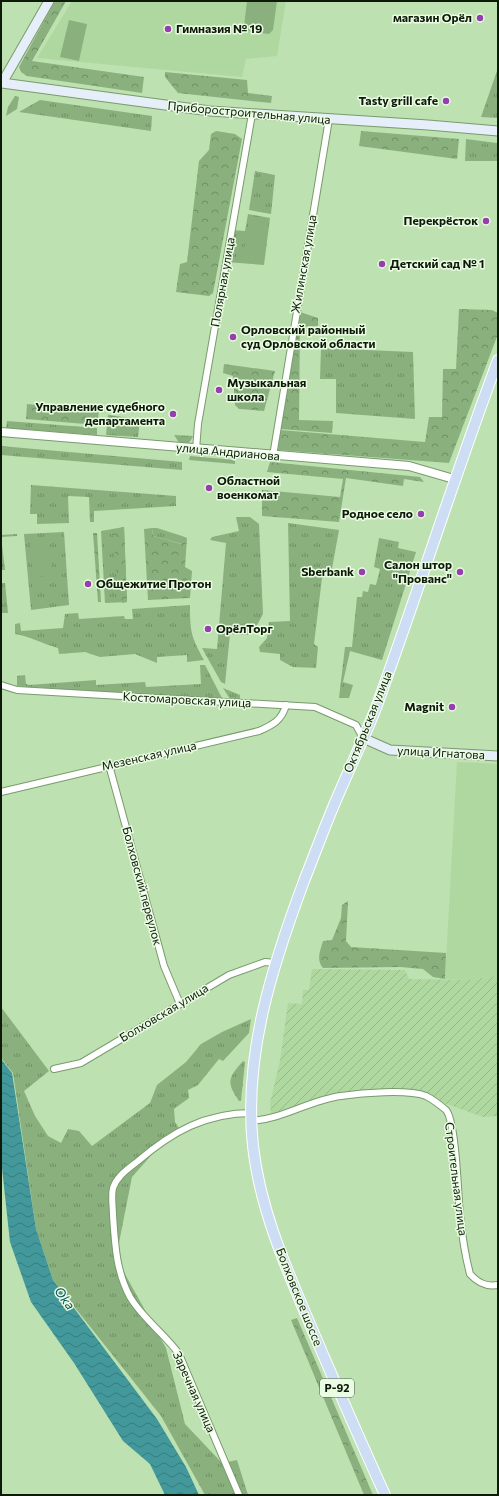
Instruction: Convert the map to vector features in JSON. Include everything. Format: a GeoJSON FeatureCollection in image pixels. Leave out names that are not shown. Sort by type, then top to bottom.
{"type":"FeatureCollection","features":[{"type":"Feature","properties":{"kind":"main road"},"geometry":{"type":"LineString","coordinates":[[2,84],[49,1]]}},
{"type":"Feature","properties":{"kind":"main road","name":"Приборостроительная улица"},"geometry":{"type":"LineString","coordinates":[[2,84],[159,105],[252,114],[428,125],[498,132]]}},
{"type":"Feature","properties":{"kind":"main road","name":"Октябрьская улица"},"geometry":{"type":"LineString","coordinates":[[252,1088],[262,1017],[276,963],[318,845],[377,705],[454,479],[498,360]]}},
{"type":"Feature","properties":{"kind":"main road","name":"улица Игнатова"},"geometry":{"type":"LineString","coordinates":[[363,738],[390,750],[498,756]]}},
{"type":"Feature","properties":{"kind":"main road","name":"Болховское шоссе"},"geometry":{"type":"LineString","coordinates":[[252,1088],[254,1156],[261,1191],[279,1248],[342,1401],[385,1495]]}},
{"type":"Feature","properties":{"kind":"street","name":"Полярная улица"},"geometry":{"type":"LineString","coordinates":[[196,450],[198,424],[252,114]]}},
{"type":"Feature","properties":{"kind":"street","name":"Жилинская улица"},"geometry":{"type":"LineString","coordinates":[[273,456],[296,310],[329,119]]}},
{"type":"Feature","properties":{"kind":"street","name":"улица Андрианова"},"geometry":{"type":"LineString","coordinates":[[1,432],[196,450],[409,466],[454,479]]}},
{"type":"Feature","properties":{"kind":"street","name":"Костомаровская улица"},"geometry":{"type":"LineString","coordinates":[[1,685],[17,690],[228,704],[315,707],[356,725],[363,738]]}},
{"type":"Feature","properties":{"kind":"street","name":"Мезенская улица"},"geometry":{"type":"LineString","coordinates":[[1,792],[109,765],[259,731],[278,721],[284,713],[286,705]]}},
{"type":"Feature","properties":{"kind":"street","name":"Болховский переулок"},"geometry":{"type":"LineString","coordinates":[[109,765],[164,966],[180,1004]]}},
{"type":"Feature","properties":{"kind":"street","name":"Болховская улица"},"geometry":{"type":"LineString","coordinates":[[54,1069],[81,1063],[229,975],[264,962],[276,963]]}},
{"type":"Feature","properties":{"kind":"street","name":"Строительная улица"},"geometry":{"type":"LineString","coordinates":[[132,1166],[160,1142],[183,1128],[210,1117],[234,1113],[252,1117],[275,1118],[308,1104],[341,1096],[397,1092],[425,1096],[447,1111],[453,1138],[460,1215],[470,1274],[476,1281],[484,1285],[498,1285]]}},
{"type":"Feature","properties":{"kind":"street","name":"Заречная улица"},"geometry":{"type":"LineString","coordinates":[[132,1166],[119,1177],[113,1189],[115,1249],[119,1269],[131,1298],[147,1319],[180,1354],[239,1495]]}},
{"type":"Feature","properties":{"kind":"shaded area","name":"Гимназия № 19"},"geometry":{"type":"Polygon","coordinates":[[[72,1],[286,1],[277,56],[246,59],[242,77],[37,58],[72,1]]]}},
{"type":"Feature","properties":{"kind":"shaded area"},"geometry":{"type":"Polygon","coordinates":[[[457,762],[498,764],[498,976],[468,980],[445,979],[457,762]]]}},
{"type":"Feature","properties":{"kind":"shaded area"},"geometry":{"type":"Polygon","coordinates":[[[312,969],[405,970],[409,979],[468,980],[498,976],[498,1116],[483,1117],[408,1090],[343,1092],[323,1096],[271,1114],[270,1103],[280,1061],[288,1003],[302,1004],[303,990],[309,990],[312,969]]]}},
{"type":"Feature","properties":{"kind":"green space"},"geometry":{"type":"Polygon","coordinates":[[[55,1],[66,1],[32,61],[144,77],[142,93],[27,76],[21,72],[19,67],[55,1]]]}},
{"type":"Feature","properties":{"kind":"green space"},"geometry":{"type":"Polygon","coordinates":[[[247,1],[277,1],[273,30],[269,34],[246,31],[244,26],[247,1]]]}},
{"type":"Feature","properties":{"kind":"green space"},"geometry":{"type":"Polygon","coordinates":[[[69,20],[87,24],[79,61],[60,57],[69,20]]]}},
{"type":"Feature","properties":{"kind":"green space"},"geometry":{"type":"Polygon","coordinates":[[[498,68],[498,118],[481,117],[498,68]]]}},
{"type":"Feature","properties":{"kind":"green space"},"geometry":{"type":"Polygon","coordinates":[[[165,72],[247,80],[248,93],[272,96],[271,103],[178,93],[165,77],[165,72]]]}},
{"type":"Feature","properties":{"kind":"green space"},"geometry":{"type":"Polygon","coordinates":[[[15,96],[19,97],[17,109],[6,116],[8,107],[15,96]]]}},
{"type":"Feature","properties":{"kind":"green space"},"geometry":{"type":"Polygon","coordinates":[[[40,100],[152,116],[151,131],[19,112],[40,100]]]}},
{"type":"Feature","properties":{"kind":"green space"},"geometry":{"type":"Polygon","coordinates":[[[216,131],[235,134],[242,139],[213,293],[209,296],[176,292],[180,264],[187,262],[199,161],[209,150],[211,134],[216,131]]]}},
{"type":"Feature","properties":{"kind":"green space"},"geometry":{"type":"Polygon","coordinates":[[[361,131],[459,139],[457,159],[359,146],[361,131]]]}},
{"type":"Feature","properties":{"kind":"green space"},"geometry":{"type":"Polygon","coordinates":[[[466,139],[497,143],[497,161],[465,161],[466,139]]]}},
{"type":"Feature","properties":{"kind":"green space"},"geometry":{"type":"Polygon","coordinates":[[[255,171],[275,175],[271,214],[249,210],[255,171]]]}},
{"type":"Feature","properties":{"kind":"green space"},"geometry":{"type":"Polygon","coordinates":[[[248,214],[270,218],[264,265],[226,262],[231,230],[245,231],[248,214]]]}},
{"type":"Feature","properties":{"kind":"green space"},"geometry":{"type":"Polygon","coordinates":[[[249,218],[268,220],[262,263],[243,261],[249,218]]]}},
{"type":"Feature","properties":{"kind":"green space"},"geometry":{"type":"Polygon","coordinates":[[[459,309],[492,310],[498,313],[498,334],[449,463],[278,450],[280,430],[425,442],[429,417],[442,417],[443,369],[456,369],[459,309]]]}},
{"type":"Feature","properties":{"kind":"green space"},"geometry":{"type":"Polygon","coordinates":[[[300,312],[318,318],[318,326],[300,327],[299,420],[333,421],[332,433],[280,429],[300,312]]]}},
{"type":"Feature","properties":{"kind":"green space"},"geometry":{"type":"Polygon","coordinates":[[[321,348],[413,352],[415,419],[336,413],[336,379],[320,379],[321,348]]]}},
{"type":"Feature","properties":{"kind":"green space"},"geometry":{"type":"Polygon","coordinates":[[[224,364],[275,371],[264,411],[239,409],[235,405],[233,376],[223,373],[224,364]]]}},
{"type":"Feature","properties":{"kind":"green space"},"geometry":{"type":"Polygon","coordinates":[[[27,404],[99,411],[97,425],[26,419],[27,404]]]}},
{"type":"Feature","properties":{"kind":"green space"},"geometry":{"type":"Polygon","coordinates":[[[108,415],[140,419],[138,437],[106,435],[108,415]]]}},
{"type":"Feature","properties":{"kind":"green space"},"geometry":{"type":"Polygon","coordinates":[[[7,421],[97,428],[97,435],[6,428],[7,421]]]}},
{"type":"Feature","properties":{"kind":"green space"},"geometry":{"type":"Polygon","coordinates":[[[174,435],[193,436],[188,443],[180,444],[174,435]]]}},
{"type":"Feature","properties":{"kind":"green space"},"geometry":{"type":"Polygon","coordinates":[[[1,446],[182,462],[182,470],[1,455],[1,446]]]}},
{"type":"Feature","properties":{"kind":"green space"},"geometry":{"type":"Polygon","coordinates":[[[190,456],[235,460],[235,464],[189,460],[190,456]]]}},
{"type":"Feature","properties":{"kind":"green space"},"geometry":{"type":"Polygon","coordinates":[[[270,462],[420,477],[424,482],[404,479],[403,486],[346,478],[339,522],[262,516],[262,490],[340,497],[343,479],[267,472],[270,462]]]}},
{"type":"Feature","properties":{"kind":"green space"},"geometry":{"type":"Polygon","coordinates":[[[31,485],[176,496],[176,506],[94,511],[94,522],[90,522],[89,497],[68,496],[69,523],[37,524],[37,514],[30,514],[31,485]]]}},
{"type":"Feature","properties":{"kind":"green space"},"geometry":{"type":"Polygon","coordinates":[[[236,517],[250,517],[259,524],[263,614],[255,629],[248,635],[230,634],[225,684],[221,682],[202,648],[217,649],[226,543],[210,540],[212,537],[239,531],[236,517]]]}},
{"type":"Feature","properties":{"kind":"green space"},"geometry":{"type":"Polygon","coordinates":[[[288,523],[339,530],[331,574],[322,578],[314,644],[318,647],[316,668],[293,667],[280,660],[280,654],[260,652],[259,647],[267,638],[269,622],[290,621],[288,523]]]}},
{"type":"Feature","properties":{"kind":"green space"},"geometry":{"type":"Polygon","coordinates":[[[124,527],[127,602],[105,603],[101,531],[124,527]]]}},
{"type":"Feature","properties":{"kind":"green space"},"geometry":{"type":"Polygon","coordinates":[[[124,527],[127,602],[122,603],[117,585],[113,530],[124,527]]]}},
{"type":"Feature","properties":{"kind":"green space"},"geometry":{"type":"Polygon","coordinates":[[[152,528],[157,528],[182,536],[182,544],[153,536],[152,528]]]}},
{"type":"Feature","properties":{"kind":"green space"},"geometry":{"type":"Polygon","coordinates":[[[152,528],[153,536],[181,544],[182,536],[187,538],[185,567],[192,571],[190,598],[148,600],[144,529],[152,528]]]}},
{"type":"Feature","properties":{"kind":"green space"},"geometry":{"type":"Polygon","coordinates":[[[64,532],[69,605],[31,610],[24,534],[64,532]]]}},
{"type":"Feature","properties":{"kind":"green space"},"geometry":{"type":"Polygon","coordinates":[[[93,533],[97,533],[101,602],[98,602],[93,533]]]}},
{"type":"Feature","properties":{"kind":"green space"},"geometry":{"type":"Polygon","coordinates":[[[17,534],[17,536],[1,537],[1,535],[17,534]]]}},
{"type":"Feature","properties":{"kind":"green space"},"geometry":{"type":"Polygon","coordinates":[[[1,537],[5,570],[1,570],[1,537]]]}},
{"type":"Feature","properties":{"kind":"green space"},"geometry":{"type":"Polygon","coordinates":[[[49,538],[52,576],[33,577],[30,539],[49,538]]]}},
{"type":"Feature","properties":{"kind":"green space"},"geometry":{"type":"Polygon","coordinates":[[[379,538],[399,542],[398,548],[416,552],[382,660],[350,651],[343,682],[353,685],[349,698],[339,698],[345,647],[352,647],[357,597],[362,597],[363,591],[368,592],[370,584],[376,585],[380,569],[374,567],[379,538]]]}},
{"type":"Feature","properties":{"kind":"green space"},"geometry":{"type":"Polygon","coordinates":[[[1,583],[5,583],[8,613],[1,613],[1,583]]]}},
{"type":"Feature","properties":{"kind":"green space"},"geometry":{"type":"Polygon","coordinates":[[[190,605],[192,634],[204,660],[187,662],[187,655],[157,657],[157,663],[135,654],[100,657],[85,652],[59,654],[58,648],[26,636],[15,634],[15,624],[20,623],[21,631],[63,628],[65,614],[78,613],[79,619],[124,616],[125,619],[133,619],[132,609],[190,605]]]}},
{"type":"Feature","properties":{"kind":"green space"},"geometry":{"type":"Polygon","coordinates":[[[200,665],[205,665],[223,700],[17,686],[17,676],[25,675],[26,684],[29,685],[96,680],[96,685],[145,682],[146,687],[201,684],[200,665]]]}},
{"type":"Feature","properties":{"kind":"green space"},"geometry":{"type":"Polygon","coordinates":[[[223,688],[240,695],[240,700],[230,699],[223,688]]]}},
{"type":"Feature","properties":{"kind":"green space"},"geometry":{"type":"Polygon","coordinates":[[[348,901],[346,941],[351,947],[446,953],[445,979],[433,977],[423,969],[400,967],[323,968],[319,959],[323,941],[332,940],[341,918],[342,905],[348,901]]]}},
{"type":"Feature","properties":{"kind":"green space"},"geometry":{"type":"Polygon","coordinates":[[[1,1007],[49,1071],[24,1091],[35,1116],[48,1136],[61,1143],[68,1129],[79,1131],[92,1146],[150,1103],[157,1085],[186,1062],[201,1044],[222,1032],[251,1019],[249,1033],[223,1061],[219,1059],[198,1085],[188,1090],[189,1098],[174,1109],[175,1122],[179,1128],[171,1133],[132,1177],[116,1258],[166,1348],[185,1424],[222,1463],[237,1460],[248,1495],[205,1495],[161,1416],[53,1280],[36,1229],[13,1073],[1,1058],[1,1007]]]}},
{"type":"Feature","properties":{"kind":"green space"},"geometry":{"type":"Polygon","coordinates":[[[243,1061],[245,1062],[241,1101],[239,1101],[232,1089],[230,1080],[234,1072],[243,1061]]]}},
{"type":"Feature","properties":{"kind":"green space"},"geometry":{"type":"Polygon","coordinates":[[[297,1318],[373,1495],[364,1495],[291,1320],[297,1318]]]}},
{"type":"Feature","properties":{"kind":"water","name":"Oka"},"geometry":{"type":"Polygon","coordinates":[[[1,1059],[12,1073],[36,1229],[53,1280],[157,1419],[186,1467],[199,1495],[165,1495],[150,1464],[123,1441],[74,1363],[31,1302],[10,1242],[1,1159],[1,1059]]]}},
{"type":"Feature","properties":{"kind":"place","name":"магазин Орёл"},"geometry":{"type":"Point","coordinates":[480,18]}},
{"type":"Feature","properties":{"kind":"place","name":"Гимназия № 19"},"geometry":{"type":"Point","coordinates":[168,29]}},
{"type":"Feature","properties":{"kind":"place","name":"Tasty grill cafe"},"geometry":{"type":"Point","coordinates":[446,101]}},
{"type":"Feature","properties":{"kind":"place","name":"Перекрёсток"},"geometry":{"type":"Point","coordinates":[486,221]}},
{"type":"Feature","properties":{"kind":"place","name":"Детский сад № 1"},"geometry":{"type":"Point","coordinates":[382,264]}},
{"type":"Feature","properties":{"kind":"place","name":"Орловский районный суд Орловской области"},"geometry":{"type":"Point","coordinates":[233,337]}},
{"type":"Feature","properties":{"kind":"place","name":"Музыкальная школа"},"geometry":{"type":"Point","coordinates":[219,390]}},
{"type":"Feature","properties":{"kind":"place","name":"Управление судебного департамента"},"geometry":{"type":"Point","coordinates":[173,414]}},
{"type":"Feature","properties":{"kind":"place","name":"Областной военкомат"},"geometry":{"type":"Point","coordinates":[209,488]}},
{"type":"Feature","properties":{"kind":"place","name":"Родное село"},"geometry":{"type":"Point","coordinates":[421,514]}},
{"type":"Feature","properties":{"kind":"place","name":"Sberbank"},"geometry":{"type":"Point","coordinates":[362,572]}},
{"type":"Feature","properties":{"kind":"place","name":"Салон штор \"Прованс\""},"geometry":{"type":"Point","coordinates":[460,572]}},
{"type":"Feature","properties":{"kind":"place","name":"Общежитие Протон"},"geometry":{"type":"Point","coordinates":[88,584]}},
{"type":"Feature","properties":{"kind":"place","name":"ОрёлТорг"},"geometry":{"type":"Point","coordinates":[208,629]}},
{"type":"Feature","properties":{"kind":"place","name":"Magnit"},"geometry":{"type":"Point","coordinates":[452,707]}}]}
